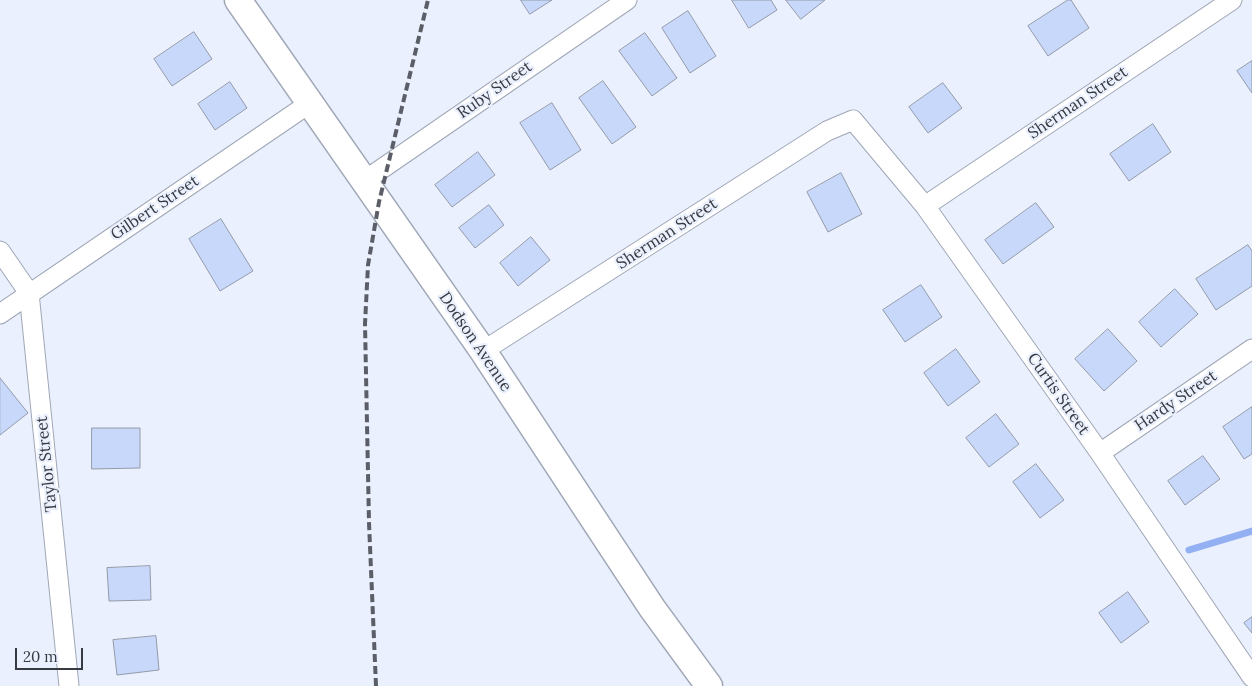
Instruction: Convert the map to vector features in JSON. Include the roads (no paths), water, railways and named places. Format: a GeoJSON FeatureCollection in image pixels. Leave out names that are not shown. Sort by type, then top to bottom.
{"type":"FeatureCollection","features":[{"type":"Feature","properties":{"kind":"main road","name":"Dodson Avenue"},"geometry":{"type":"LineString","coordinates":[[238,0],[483,351],[652,608],[709,686]]}},
{"type":"Feature","properties":{"kind":"street","name":"Ruby Street"},"geometry":{"type":"LineString","coordinates":[[364,180],[627,0]]}},
{"type":"Feature","properties":{"kind":"street","name":"Sherman Street"},"geometry":{"type":"LineString","coordinates":[[924,206],[1232,0]]}},
{"type":"Feature","properties":{"kind":"street","name":"Gilbert Street"},"geometry":{"type":"LineString","coordinates":[[0,314],[310,103]]}},
{"type":"Feature","properties":{"kind":"street","name":"Sherman Street"},"geometry":{"type":"LineString","coordinates":[[483,351],[827,131],[853,120]]}},
{"type":"Feature","properties":{"kind":"street","name":"Curtis Street"},"geometry":{"type":"LineString","coordinates":[[853,120],[924,206],[1100,453],[1252,677]]}},
{"type":"Feature","properties":{"kind":"street","name":"Taylor Street"},"geometry":{"type":"LineString","coordinates":[[0,251],[29,293],[69,686]]}},
{"type":"Feature","properties":{"kind":"street","name":"Hardy Street"},"geometry":{"type":"LineString","coordinates":[[1100,453],[1252,349]]}},
{"type":"Feature","properties":{"kind":"waterway"},"geometry":{"type":"LineString","coordinates":[[1189,550],[1252,531]]}},
{"type":"Feature","properties":{"kind":"railway"},"geometry":{"type":"LineString","coordinates":[[376,686],[369,523],[365,324],[368,265],[379,202],[428,0]]}}]}
